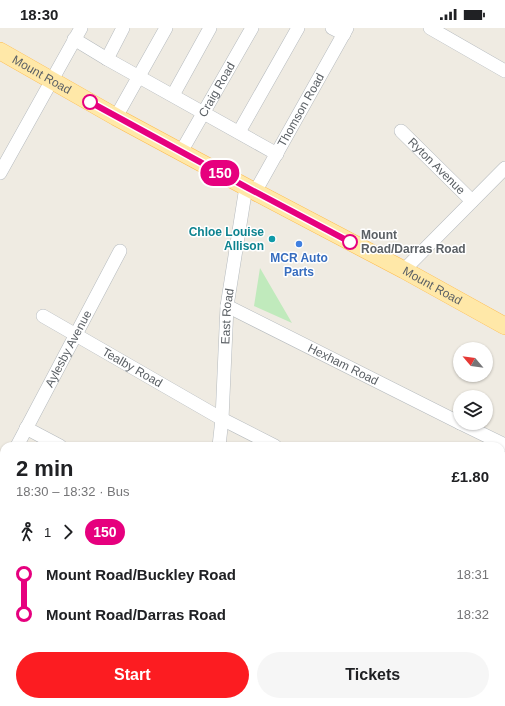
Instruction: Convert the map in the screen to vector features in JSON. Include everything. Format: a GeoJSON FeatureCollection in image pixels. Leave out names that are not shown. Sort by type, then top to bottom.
{"type":"FeatureCollection","features":[{"type":"Feature","properties":{"kind":"main road","name":"Mount Road"},"geometry":{"type":"LineString","coordinates":[[0,51],[116,117],[404,270],[505,326]]}},
{"type":"Feature","properties":{"kind":"street"},"geometry":{"type":"LineString","coordinates":[[106,59],[123,28]]}},
{"type":"Feature","properties":{"kind":"street"},"geometry":{"type":"LineString","coordinates":[[116,117],[166,28]]}},
{"type":"Feature","properties":{"kind":"street"},"geometry":{"type":"LineString","coordinates":[[173,95],[210,28]]}},
{"type":"Feature","properties":{"kind":"street","name":"Craig Road"},"geometry":{"type":"LineString","coordinates":[[182,152],[252,28]]}},
{"type":"Feature","properties":{"kind":"street"},"geometry":{"type":"LineString","coordinates":[[239,132],[298,28]]}},
{"type":"Feature","properties":{"kind":"street"},"geometry":{"type":"LineString","coordinates":[[430,28],[505,71]]}},
{"type":"Feature","properties":{"kind":"street","name":"Thomson Road"},"geometry":{"type":"LineString","coordinates":[[251,190],[277,154],[341,30]]}},
{"type":"Feature","properties":{"kind":"street"},"geometry":{"type":"LineString","coordinates":[[0,173],[78,34],[106,59],[277,154]]}},
{"type":"Feature","properties":{"kind":"street","name":"Ryton Avenue"},"geometry":{"type":"LineString","coordinates":[[401,131],[472,201]]}},
{"type":"Feature","properties":{"kind":"street"},"geometry":{"type":"LineString","coordinates":[[404,270],[505,168]]}},
{"type":"Feature","properties":{"kind":"street","name":"East Road"},"geometry":{"type":"LineString","coordinates":[[219,442],[222,419],[227,306],[251,190]]}},
{"type":"Feature","properties":{"kind":"street","name":"Aylesby Avenue"},"geometry":{"type":"LineString","coordinates":[[19,442],[120,251]]}},
{"type":"Feature","properties":{"kind":"street","name":"Hexham Road"},"geometry":{"type":"LineString","coordinates":[[227,306],[453,419]]}},
{"type":"Feature","properties":{"kind":"street","name":"Tealby Road"},"geometry":{"type":"LineString","coordinates":[[43,316],[77,334],[222,419],[267,442]]}},
{"type":"Feature","properties":{"kind":"street"},"geometry":{"type":"LineString","coordinates":[[26,428],[52,442]]}},
{"type":"Feature","properties":{"kind":"street","name":"Hexham Road"},"geometry":{"type":"LineString","coordinates":[[474,430],[499,442]]}},
{"type":"Feature","properties":{"kind":"green space"},"geometry":{"type":"Polygon","coordinates":[[[260,268],[292,323],[254,306],[260,268]]]}},
{"type":"Feature","properties":{"kind":"bus line","name":"150"},"geometry":{"type":"LineString","coordinates":[[90,102],[350,242]]}},
{"type":"Feature","properties":{"kind":"place","name":"Chloe Louise Allison"},"geometry":{"type":"Point","coordinates":[272,239]}},
{"type":"Feature","properties":{"kind":"place","name":"Mount Road/Darras Road"},"geometry":{"type":"Point","coordinates":[350,242]}},
{"type":"Feature","properties":{"kind":"place","name":"MCR Auto Parts"},"geometry":{"type":"Point","coordinates":[299,244]}}]}
